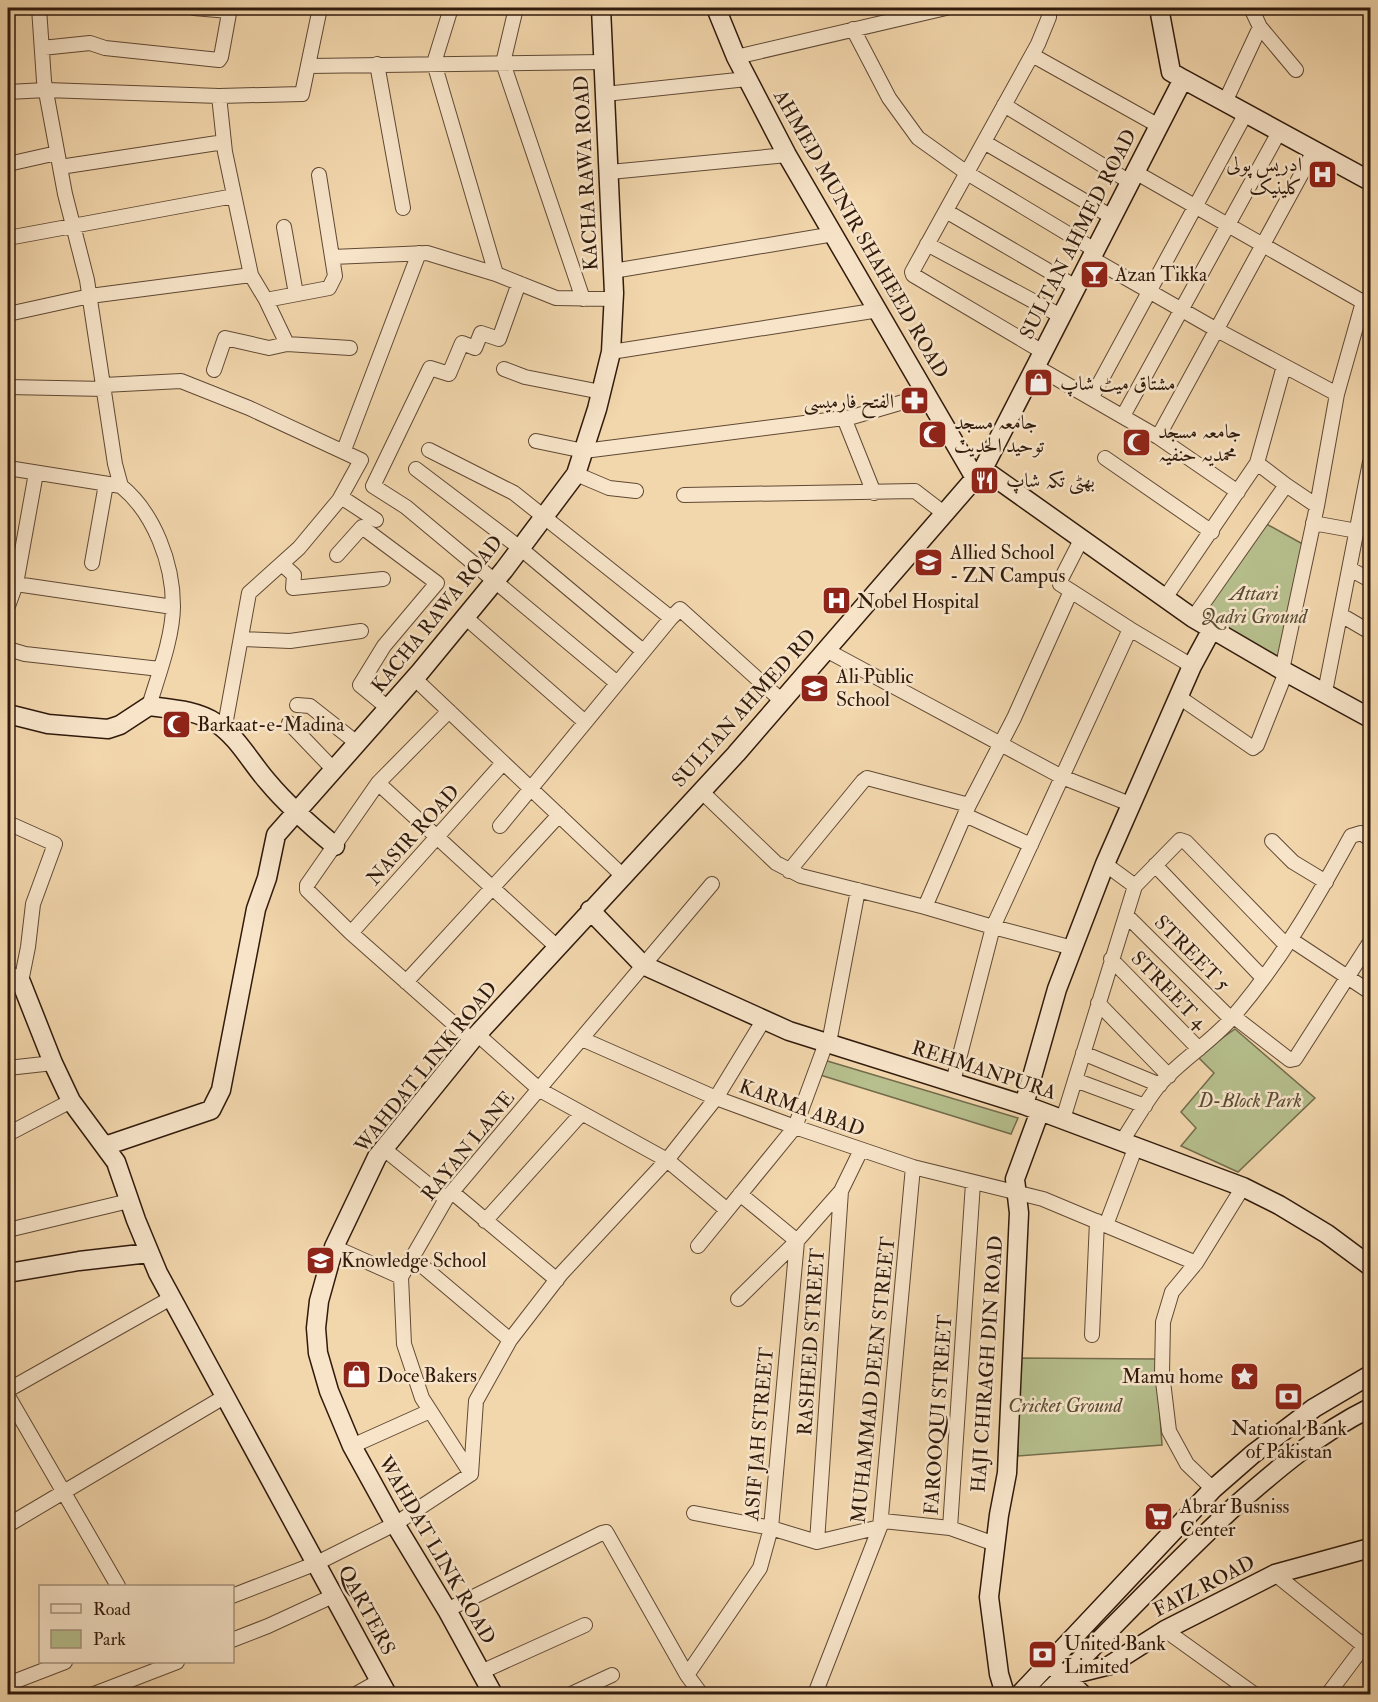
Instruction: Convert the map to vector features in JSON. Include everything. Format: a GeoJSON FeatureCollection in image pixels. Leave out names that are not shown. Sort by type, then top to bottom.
{"type":"FeatureCollection","features":[{"type":"Feature","properties":{"kind":"street"},"geometry":{"type":"LineString","coordinates":[[39,8],[46,90],[58,160],[90,296],[115,464],[121,486]]}},
{"type":"Feature","properties":{"kind":"street"},"geometry":{"type":"LineString","coordinates":[[42,48],[90,43],[105,48],[219,60],[229,9],[194,8]]}},
{"type":"Feature","properties":{"kind":"street"},"geometry":{"type":"LineString","coordinates":[[8,92],[46,90],[219,96],[302,94],[320,8]]}},
{"type":"Feature","properties":{"kind":"street"},"geometry":{"type":"LineString","coordinates":[[451,8],[434,63],[496,274]]}},
{"type":"Feature","properties":{"kind":"street"},"geometry":{"type":"LineString","coordinates":[[516,8],[503,63],[583,299]]}},
{"type":"Feature","properties":{"kind":"street","name":"KACHA RAWA ROAD"},"geometry":{"type":"LineString","coordinates":[[105,1146],[211,1110],[221,1090],[256,909],[267,878],[276,835],[414,678],[495,581],[576,474],[611,352],[614,299],[601,8]]}},
{"type":"Feature","properties":{"kind":"street","name":"AHMED MUNIR SHAHEED ROAD"},"geometry":{"type":"LineString","coordinates":[[716,8],[736,57],[787,155],[927,395],[979,474]]}},
{"type":"Feature","properties":{"kind":"street"},"geometry":{"type":"LineString","coordinates":[[736,57],[946,8]]}},
{"type":"Feature","properties":{"kind":"street"},"geometry":{"type":"LineString","coordinates":[[1049,8],[1049,17],[1032,55],[913,268],[913,275],[1092,397],[1158,437],[1238,492]]}},
{"type":"Feature","properties":{"kind":"street"},"geometry":{"type":"LineString","coordinates":[[1159,8],[1171,72],[1371,182]]}},
{"type":"Feature","properties":{"kind":"street"},"geometry":{"type":"LineString","coordinates":[[1251,8],[1260,27],[1296,70]]}},
{"type":"Feature","properties":{"kind":"street"},"geometry":{"type":"LineString","coordinates":[[1225,102],[1260,27]]}},
{"type":"Feature","properties":{"kind":"street"},"geometry":{"type":"LineString","coordinates":[[853,29],[889,98],[918,138],[967,173],[1150,291],[1217,330],[1337,394]]}},
{"type":"Feature","properties":{"kind":"street"},"geometry":{"type":"LineString","coordinates":[[1032,55],[1159,126]]}},
{"type":"Feature","properties":{"kind":"street"},"geometry":{"type":"LineString","coordinates":[[309,66],[604,62]]}},
{"type":"Feature","properties":{"kind":"street"},"geometry":{"type":"LineString","coordinates":[[377,64],[403,208]]}},
{"type":"Feature","properties":{"kind":"street"},"geometry":{"type":"LineString","coordinates":[[605,94],[747,79]]}},
{"type":"Feature","properties":{"kind":"street","name":"SULTAN AHMED ROAD"},"geometry":{"type":"LineString","coordinates":[[979,474],[1183,79]]}},
{"type":"Feature","properties":{"kind":"street"},"geometry":{"type":"LineString","coordinates":[[219,96],[224,142],[251,275],[266,300],[287,345]]}},
{"type":"Feature","properties":{"kind":"street"},"geometry":{"type":"LineString","coordinates":[[1004,105],[1133,177],[1196,207],[1367,300],[1337,394],[1284,671],[1257,745],[1253,748],[1179,697]]}},
{"type":"Feature","properties":{"kind":"street"},"geometry":{"type":"LineString","coordinates":[[1092,397],[1246,113]]}},
{"type":"Feature","properties":{"kind":"street"},"geometry":{"type":"LineString","coordinates":[[1123,416],[1279,132]]}},
{"type":"Feature","properties":{"kind":"street"},"geometry":{"type":"LineString","coordinates":[[8,164],[224,142]]}},
{"type":"Feature","properties":{"kind":"street"},"geometry":{"type":"LineString","coordinates":[[984,142],[1112,217]]}},
{"type":"Feature","properties":{"kind":"street"},"geometry":{"type":"LineString","coordinates":[[1158,437],[1314,151]]}},
{"type":"Feature","properties":{"kind":"street"},"geometry":{"type":"LineString","coordinates":[[610,172],[787,155]]}},
{"type":"Feature","properties":{"kind":"street"},"geometry":{"type":"LineString","coordinates":[[266,300],[329,288],[335,276],[318,175]]}},
{"type":"Feature","properties":{"kind":"street"},"geometry":{"type":"LineString","coordinates":[[8,238],[234,196]]}},
{"type":"Feature","properties":{"kind":"street"},"geometry":{"type":"LineString","coordinates":[[946,211],[1076,287]]}},
{"type":"Feature","properties":{"kind":"street"},"geometry":{"type":"LineString","coordinates":[[284,227],[296,294]]}},
{"type":"Feature","properties":{"kind":"street"},"geometry":{"type":"LineString","coordinates":[[613,271],[834,234]]}},
{"type":"Feature","properties":{"kind":"street"},"geometry":{"type":"LineString","coordinates":[[927,244],[1061,316]]}},
{"type":"Feature","properties":{"kind":"street"},"geometry":{"type":"LineString","coordinates":[[344,450],[419,253]]}},
{"type":"Feature","properties":{"kind":"street"},"geometry":{"type":"LineString","coordinates":[[332,257],[427,253],[496,274],[556,298],[614,299]]}},
{"type":"Feature","properties":{"kind":"street"},"geometry":{"type":"LineString","coordinates":[[8,314],[90,296],[251,275]]}},
{"type":"Feature","properties":{"kind":"street"},"geometry":{"type":"LineString","coordinates":[[519,283],[499,339],[482,333],[475,348],[462,344],[449,374],[430,368],[373,486],[406,507],[617,684]]}},
{"type":"Feature","properties":{"kind":"street"},"geometry":{"type":"LineString","coordinates":[[611,352],[879,310]]}},
{"type":"Feature","properties":{"kind":"street"},"geometry":{"type":"LineString","coordinates":[[214,370],[225,338],[269,348],[287,345],[350,348]]}},
{"type":"Feature","properties":{"kind":"street"},"geometry":{"type":"LineString","coordinates":[[1165,598],[1257,463],[1284,366]]}},
{"type":"Feature","properties":{"kind":"street"},"geometry":{"type":"LineString","coordinates":[[504,369],[525,377],[601,392]]}},
{"type":"Feature","properties":{"kind":"street"},"geometry":{"type":"LineString","coordinates":[[8,387],[105,387],[181,381],[344,450],[361,461],[341,496],[299,548],[249,593],[224,731]]}},
{"type":"Feature","properties":{"kind":"street"},"geometry":{"type":"LineString","coordinates":[[536,441],[584,451],[844,418],[927,395]]}},
{"type":"Feature","properties":{"kind":"street"},"geometry":{"type":"LineString","coordinates":[[844,418],[874,493]]}},
{"type":"Feature","properties":{"kind":"street"},"geometry":{"type":"LineString","coordinates":[[429,450],[514,493],[671,618]]}},
{"type":"Feature","properties":{"kind":"street"},"geometry":{"type":"LineString","coordinates":[[1105,458],[1212,532]]}},
{"type":"Feature","properties":{"kind":"street"},"geometry":{"type":"LineString","coordinates":[[1325,692],[1371,462]]}},
{"type":"Feature","properties":{"kind":"street"},"geometry":{"type":"LineString","coordinates":[[1257,463],[1317,506]]}},
{"type":"Feature","properties":{"kind":"street"},"geometry":{"type":"LineString","coordinates":[[8,468],[121,486],[134,497],[155,532],[169,567],[173,607],[166,647],[150,706]]}},
{"type":"Feature","properties":{"kind":"street"},"geometry":{"type":"LineString","coordinates":[[416,468],[520,548],[644,651]]}},
{"type":"Feature","properties":{"kind":"street"},"geometry":{"type":"LineString","coordinates":[[8,606],[16,584],[36,473]]}},
{"type":"Feature","properties":{"kind":"street"},"geometry":{"type":"LineString","coordinates":[[576,474],[609,488],[636,491]]}},
{"type":"Feature","properties":{"kind":"street"},"geometry":{"type":"LineString","coordinates":[[979,474],[1081,540],[1193,618],[1371,718]]}},
{"type":"Feature","properties":{"kind":"street","name":"SULTAN AHMED RD"},"geometry":{"type":"LineString","coordinates":[[590,910],[701,792],[979,474]]}},
{"type":"Feature","properties":{"kind":"street"},"geometry":{"type":"LineString","coordinates":[[92,563],[106,484]]}},
{"type":"Feature","properties":{"kind":"street"},"geometry":{"type":"LineString","coordinates":[[1193,618],[1286,485]]}},
{"type":"Feature","properties":{"kind":"street"},"geometry":{"type":"LineString","coordinates":[[684,495],[915,491],[945,514]]}},
{"type":"Feature","properties":{"kind":"street"},"geometry":{"type":"LineString","coordinates":[[341,496],[376,520]]}},
{"type":"Feature","properties":{"kind":"street"},"geometry":{"type":"LineString","coordinates":[[1313,523],[1357,531]]}},
{"type":"Feature","properties":{"kind":"street"},"geometry":{"type":"LineString","coordinates":[[337,555],[362,527],[437,583],[384,646],[360,685],[388,708]]}},
{"type":"Feature","properties":{"kind":"street"},"geometry":{"type":"LineString","coordinates":[[1081,540],[1060,584],[1192,666]]}},
{"type":"Feature","properties":{"kind":"street"},"geometry":{"type":"LineString","coordinates":[[282,564],[294,576],[293,588],[383,579]]}},
{"type":"Feature","properties":{"kind":"street"},"geometry":{"type":"LineString","coordinates":[[1350,569],[1371,580]]}},
{"type":"Feature","properties":{"kind":"street"},"geometry":{"type":"LineString","coordinates":[[16,584],[173,607]]}},
{"type":"Feature","properties":{"kind":"street"},"geometry":{"type":"LineString","coordinates":[[925,907],[967,810],[1014,718],[1071,591]]}},
{"type":"Feature","properties":{"kind":"street"},"geometry":{"type":"LineString","coordinates":[[500,826],[680,609],[782,701]]}},
{"type":"Feature","properties":{"kind":"street"},"geometry":{"type":"LineString","coordinates":[[1341,615],[1371,632]]}},
{"type":"Feature","properties":{"kind":"street"},"geometry":{"type":"LineString","coordinates":[[465,617],[585,722]]}},
{"type":"Feature","properties":{"kind":"street"},"geometry":{"type":"LineString","coordinates":[[953,1082],[993,927],[1130,629]]}},
{"type":"Feature","properties":{"kind":"street","name":"HAJI CHIRAGH DIN ROAD"},"geometry":{"type":"LineString","coordinates":[[1005,1695],[999,1674],[989,1597],[1007,1473],[1019,1213],[1015,1179],[1057,989],[1130,804],[1192,666],[1212,629]]}},
{"type":"Feature","properties":{"kind":"street"},"geometry":{"type":"LineString","coordinates":[[241,639],[290,641],[361,630]]}},
{"type":"Feature","properties":{"kind":"street"},"geometry":{"type":"LineString","coordinates":[[8,649],[25,654],[160,669]]}},
{"type":"Feature","properties":{"kind":"street"},"geometry":{"type":"LineString","coordinates":[[826,650],[1062,777],[1130,804]]}},
{"type":"Feature","properties":{"kind":"street"},"geometry":{"type":"LineString","coordinates":[[414,678],[623,876]]}},
{"type":"Feature","properties":{"kind":"street"},"geometry":{"type":"LineString","coordinates":[[297,705],[310,706],[357,743]]}},
{"type":"Feature","properties":{"kind":"street"},"geometry":{"type":"LineString","coordinates":[[8,714],[48,724],[108,729],[120,725],[150,706],[194,712],[217,724],[239,744],[267,782],[296,813],[335,846]]}},
{"type":"Feature","properties":{"kind":"street"},"geometry":{"type":"LineString","coordinates":[[449,711],[378,783],[307,885],[307,890],[406,982],[540,1090],[668,1160],[727,1210]]}},
{"type":"Feature","properties":{"kind":"street"},"geometry":{"type":"LineString","coordinates":[[289,723],[334,770]]}},
{"type":"Feature","properties":{"kind":"street","name":"NASIR ROAD"},"geometry":{"type":"LineString","coordinates":[[351,933],[503,763]]}},
{"type":"Feature","properties":{"kind":"street"},"geometry":{"type":"LineString","coordinates":[[789,871],[867,778],[967,810],[1031,845]]}},
{"type":"Feature","properties":{"kind":"street"},"geometry":{"type":"LineString","coordinates":[[378,783],[557,946]]}},
{"type":"Feature","properties":{"kind":"street"},"geometry":{"type":"LineString","coordinates":[[701,792],[776,863],[789,871],[1073,948]]}},
{"type":"Feature","properties":{"kind":"street"},"geometry":{"type":"LineString","coordinates":[[406,982],[559,815]]}},
{"type":"Feature","properties":{"kind":"street"},"geometry":{"type":"LineString","coordinates":[[8,823],[55,844],[33,904],[28,947],[14,978],[70,1101],[116,1162],[149,1253],[171,1298],[317,1563],[395,1524],[471,1474]]}},
{"type":"Feature","properties":{"kind":"street"},"geometry":{"type":"LineString","coordinates":[[1092,1335],[1101,1223],[1145,1106],[1165,1080],[1232,1018],[1263,978],[1326,882],[1351,836],[1361,833],[1371,839]]}},
{"type":"Feature","properties":{"kind":"street"},"geometry":{"type":"LineString","coordinates":[[1063,1119],[1135,886],[1180,840],[1184,840],[1288,942],[1371,992]]}},
{"type":"Feature","properties":{"kind":"street"},"geometry":{"type":"LineString","coordinates":[[1272,841],[1293,862],[1326,882]]}},
{"type":"Feature","properties":{"kind":"street"},"geometry":{"type":"LineString","coordinates":[[1105,864],[1135,886]]}},
{"type":"Feature","properties":{"kind":"street"},"geometry":{"type":"LineString","coordinates":[[1155,865],[1263,978]]}},
{"type":"Feature","properties":{"kind":"street","name":"RAYAN LANE"},"geometry":{"type":"LineString","coordinates":[[401,1277],[449,1195],[712,884]]}},
{"type":"Feature","properties":{"kind":"street"},"geometry":{"type":"LineString","coordinates":[[698,1246],[795,1127],[827,1043],[858,890]]}},
{"type":"Feature","properties":{"kind":"street","name":"WAHDAT LINK ROAD"},"geometry":{"type":"LineString","coordinates":[[493,1695],[447,1610],[395,1524],[352,1446],[329,1390],[318,1353],[316,1328],[319,1301],[334,1247],[377,1157],[475,1037],[590,910]]}},
{"type":"Feature","properties":{"kind":"street","name":"REHMANPURA"},"geometry":{"type":"LineString","coordinates":[[590,910],[643,965],[763,1021],[1032,1108],[1243,1187],[1279,1205],[1327,1234],[1371,1266]]}},
{"type":"Feature","properties":{"kind":"street","name":"STREET 5"},"geometry":{"type":"LineString","coordinates":[[1126,915],[1232,1018],[1290,1060],[1295,1059],[1348,977]]}},
{"type":"Feature","properties":{"kind":"street"},"geometry":{"type":"LineString","coordinates":[[1348,977],[1371,942]]}},
{"type":"Feature","properties":{"kind":"street","name":"STREET 4"},"geometry":{"type":"LineString","coordinates":[[1111,958],[1199,1049]]}},
{"type":"Feature","properties":{"kind":"street"},"geometry":{"type":"LineString","coordinates":[[1098,1003],[1165,1080]]}},
{"type":"Feature","properties":{"kind":"street"},"geometry":{"type":"LineString","coordinates":[[471,1474],[476,1401],[510,1340],[556,1281],[668,1160],[716,1098],[763,1021]]}},
{"type":"Feature","properties":{"kind":"street","name":"KARMA ABAD"},"geometry":{"type":"LineString","coordinates":[[582,1039],[716,1098],[795,1127],[913,1167],[1043,1199],[1196,1263]]}},
{"type":"Feature","properties":{"kind":"street"},"geometry":{"type":"LineString","coordinates":[[1083,1053],[1165,1080]]}},
{"type":"Feature","properties":{"kind":"street"},"geometry":{"type":"LineString","coordinates":[[8,1068],[53,1063]]}},
{"type":"Feature","properties":{"kind":"street"},"geometry":{"type":"LineString","coordinates":[[1075,1080],[1145,1106]]}},
{"type":"Feature","properties":{"kind":"street"},"geometry":{"type":"LineString","coordinates":[[8,1134],[70,1101]]}},
{"type":"Feature","properties":{"kind":"street"},"geometry":{"type":"LineString","coordinates":[[485,1221],[582,1113]]}},
{"type":"Feature","properties":{"kind":"street"},"geometry":{"type":"LineString","coordinates":[[384,1149],[485,1221],[556,1281]]}},
{"type":"Feature","properties":{"kind":"street","name":"RASHEED STREET"},"geometry":{"type":"LineString","coordinates":[[817,1542],[841,1191],[861,1150]]}},
{"type":"Feature","properties":{"kind":"street","name":"MUHAMMAD DEEN STREET"},"geometry":{"type":"LineString","coordinates":[[815,1695],[880,1527],[913,1167]]}},
{"type":"Feature","properties":{"kind":"street","name":"FAROOQUI STREET"},"geometry":{"type":"LineString","coordinates":[[817,1542],[880,1527],[884,1521],[950,1528],[973,1183]]}},
{"type":"Feature","properties":{"kind":"street"},"geometry":{"type":"LineString","coordinates":[[1213,1489],[1187,1464],[1169,1431],[1162,1373],[1162,1322],[1172,1292],[1196,1263],[1243,1187]]}},
{"type":"Feature","properties":{"kind":"street"},"geometry":{"type":"LineString","coordinates":[[738,1299],[797,1241],[841,1191]]}},
{"type":"Feature","properties":{"kind":"street"},"geometry":{"type":"LineString","coordinates":[[740,1194],[797,1241]]}},
{"type":"Feature","properties":{"kind":"street"},"geometry":{"type":"LineString","coordinates":[[8,1230],[129,1201]]}},
{"type":"Feature","properties":{"kind":"street","name":"ASIF JAH STREET"},"geometry":{"type":"LineString","coordinates":[[687,1674],[760,1568],[771,1528],[797,1241]]}},
{"type":"Feature","properties":{"kind":"street"},"geometry":{"type":"LineString","coordinates":[[334,1247],[401,1277],[404,1344],[422,1398],[471,1474]]}},
{"type":"Feature","properties":{"kind":"street"},"geometry":{"type":"LineString","coordinates":[[8,1273],[79,1261],[149,1253]]}},
{"type":"Feature","properties":{"kind":"street"},"geometry":{"type":"LineString","coordinates":[[412,1258],[510,1340]]}},
{"type":"Feature","properties":{"kind":"street"},"geometry":{"type":"LineString","coordinates":[[8,1390],[171,1298]]}},
{"type":"Feature","properties":{"kind":"street"},"geometry":{"type":"LineString","coordinates":[[1020,1695],[1213,1489],[1253,1454],[1314,1408],[1371,1375]]}},
{"type":"Feature","properties":{"kind":"street"},"geometry":{"type":"LineString","coordinates":[[8,1396],[117,1585]]}},
{"type":"Feature","properties":{"kind":"street"},"geometry":{"type":"LineString","coordinates":[[8,1525],[224,1397]]}},
{"type":"Feature","properties":{"kind":"street"},"geometry":{"type":"LineString","coordinates":[[1046,1695],[1202,1537],[1279,1467],[1321,1437],[1371,1408]]}},
{"type":"Feature","properties":{"kind":"street"},"geometry":{"type":"LineString","coordinates":[[352,1446],[430,1411]]}},
{"type":"Feature","properties":{"kind":"street"},"geometry":{"type":"LineString","coordinates":[[694,1513],[771,1528],[817,1542]]}},
{"type":"Feature","properties":{"kind":"street"},"geometry":{"type":"LineString","coordinates":[[950,1528],[995,1544]]}},
{"type":"Feature","properties":{"kind":"street"},"geometry":{"type":"LineString","coordinates":[[447,1610],[606,1532],[701,1695]]}},
{"type":"Feature","properties":{"kind":"street","name":"FAIZ ROAD"},"geometry":{"type":"LineString","coordinates":[[1064,1677],[1110,1665],[1165,1630],[1275,1574],[1371,1548]]}},
{"type":"Feature","properties":{"kind":"street","name":"QARTERS"},"geometry":{"type":"LineString","coordinates":[[234,1595],[317,1563],[383,1688]]}},
{"type":"Feature","properties":{"kind":"street"},"geometry":{"type":"LineString","coordinates":[[1275,1574],[1367,1641],[1328,1695]]}},
{"type":"Feature","properties":{"kind":"street"},"geometry":{"type":"LineString","coordinates":[[234,1639],[333,1596]]}},
{"type":"Feature","properties":{"kind":"street"},"geometry":{"type":"LineString","coordinates":[[481,1672],[585,1625]]}},
{"type":"Feature","properties":{"kind":"street"},"geometry":{"type":"LineString","coordinates":[[1165,1630],[1254,1695]]}},
{"type":"Feature","properties":{"kind":"street"},"geometry":{"type":"LineString","coordinates":[[8,1684],[63,1663]]}},
{"type":"Feature","properties":{"kind":"street"},"geometry":{"type":"LineString","coordinates":[[94,1695],[174,1663]]}},
{"type":"Feature","properties":{"kind":"street"},"geometry":{"type":"LineString","coordinates":[[1049,1664],[1082,1695]]}},
{"type":"Feature","properties":{"kind":"street"},"geometry":{"type":"LineString","coordinates":[[571,1695],[612,1674]]}},
{"type":"Feature","properties":{"kind":"street"},"geometry":{"type":"LineString","coordinates":[[125,1682],[132,1695]]}},
{"type":"Feature","properties":{"kind":"street"},"geometry":{"type":"LineString","coordinates":[[356,1695],[383,1688]]}},
{"type":"Feature","properties":{"kind":"green space","name":"Attari Qadri Ground"},"geometry":{"type":"Polygon","coordinates":[[[1261,521],[1308,547],[1282,670],[1193,618],[1261,521]]]}},
{"type":"Feature","properties":{"kind":"green space","name":"D-Block Park"},"geometry":{"type":"Polygon","coordinates":[[[1235,1029],[1315,1098],[1238,1172],[1181,1146],[1196,1128],[1181,1112],[1214,1073],[1197,1056],[1235,1029]]]}},
{"type":"Feature","properties":{"kind":"green space"},"geometry":{"type":"Polygon","coordinates":[[[824,1060],[1018,1118],[1011,1134],[817,1074],[824,1060]]]}},
{"type":"Feature","properties":{"kind":"green space","name":"Cricket Ground"},"geometry":{"type":"Polygon","coordinates":[[[1016,1358],[1156,1359],[1162,1445],[1018,1456],[1016,1358]]]}},
{"type":"Feature","properties":{"kind":"place","name":"ادریس پولی کلینیک"},"geometry":{"type":"Point","coordinates":[1323,175]}},
{"type":"Feature","properties":{"kind":"place","name":"Azan Tikka"},"geometry":{"type":"Point","coordinates":[1094,274]}},
{"type":"Feature","properties":{"kind":"place","name":"مشتاق میٹ شاپ"},"geometry":{"type":"Point","coordinates":[1039,383]}},
{"type":"Feature","properties":{"kind":"place","name":"الفتح فارمیسی"},"geometry":{"type":"Point","coordinates":[915,401]}},
{"type":"Feature","properties":{"kind":"place","name":"جامعہ مسجد توحید الحدیٽ"},"geometry":{"type":"Point","coordinates":[933,434]}},
{"type":"Feature","properties":{"kind":"place","name":"جامعہ مسجد محمدیہ حنفیہ"},"geometry":{"type":"Point","coordinates":[1137,443]}},
{"type":"Feature","properties":{"kind":"place","name":"بھٹی تکہ شاپ"},"geometry":{"type":"Point","coordinates":[985,480]}},
{"type":"Feature","properties":{"kind":"place","name":"Allied School - ZN Campus"},"geometry":{"type":"Point","coordinates":[929,563]}},
{"type":"Feature","properties":{"kind":"place","name":"Nobel Hospital"},"geometry":{"type":"Point","coordinates":[836,601]}},
{"type":"Feature","properties":{"kind":"place","name":"Ali Public School"},"geometry":{"type":"Point","coordinates":[815,688]}},
{"type":"Feature","properties":{"kind":"place","name":"Barkaat-e-Madina"},"geometry":{"type":"Point","coordinates":[176,724]}},
{"type":"Feature","properties":{"kind":"place","name":"Knowledge School"},"geometry":{"type":"Point","coordinates":[320,1260]}},
{"type":"Feature","properties":{"kind":"place","name":"Doce Bakers"},"geometry":{"type":"Point","coordinates":[356,1375]}},
{"type":"Feature","properties":{"kind":"place","name":"Mamu home"},"geometry":{"type":"Point","coordinates":[1244,1376]}},
{"type":"Feature","properties":{"kind":"place","name":"National Bank of Pakistan"},"geometry":{"type":"Point","coordinates":[1289,1397]}},
{"type":"Feature","properties":{"kind":"place","name":"Abrar Busniss Center"},"geometry":{"type":"Point","coordinates":[1159,1517]}},
{"type":"Feature","properties":{"kind":"place","name":"United Bank Limited"},"geometry":{"type":"Point","coordinates":[1043,1655]}}]}
